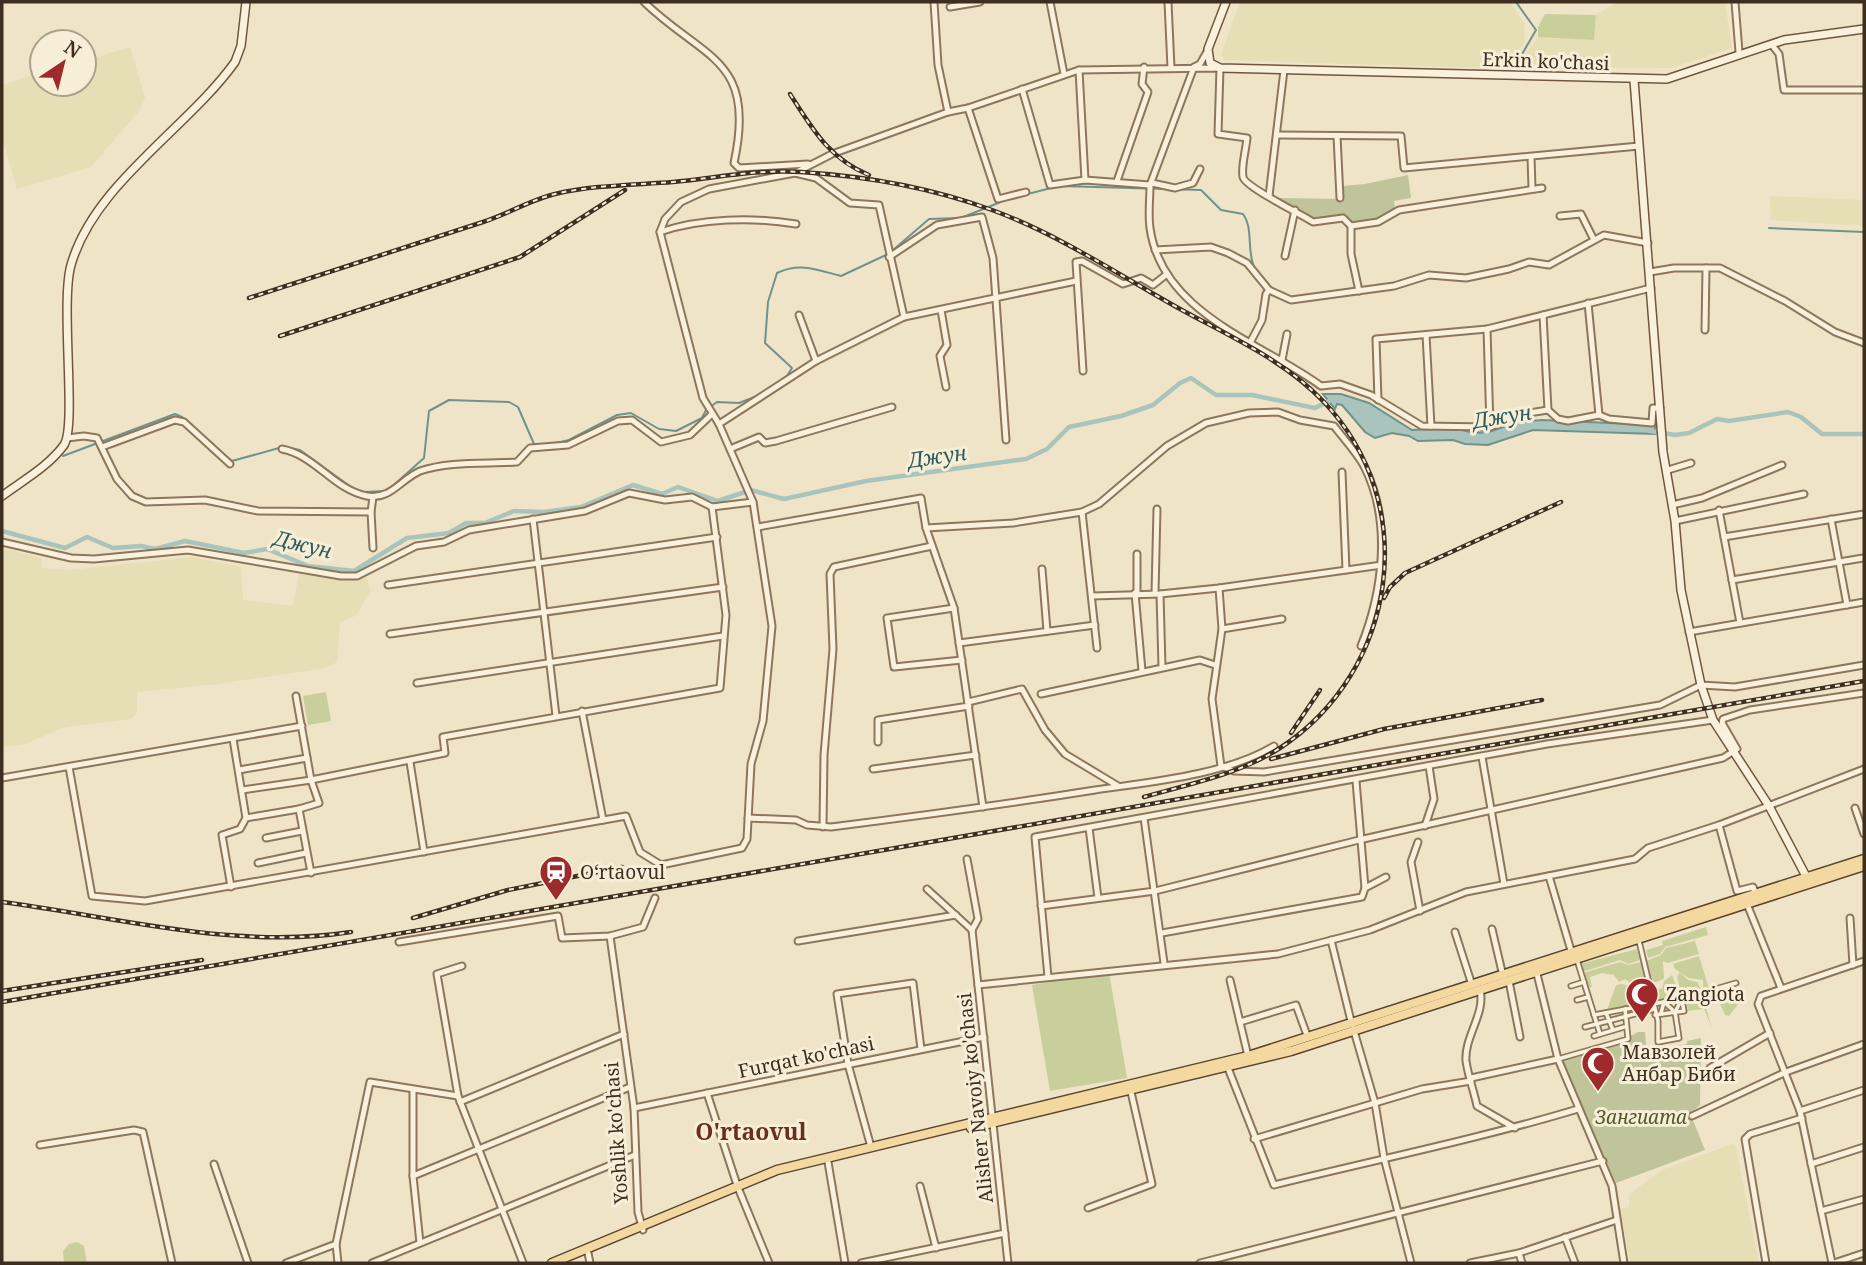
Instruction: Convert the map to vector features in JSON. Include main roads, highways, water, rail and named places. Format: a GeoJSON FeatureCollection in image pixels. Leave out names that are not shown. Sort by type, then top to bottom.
{"type":"FeatureCollection","features":[{"type":"Feature","properties":{"kind":"main road"},"geometry":{"type":"LineString","coordinates":[[2,496],[51,458],[67,438],[66,294],[73,258],[94,220],[123,181],[235,62],[243,38],[246,2]]}},
{"type":"Feature","properties":{"kind":"main road","name":"Erkin ko'chasi"},"geometry":{"type":"LineString","coordinates":[[1226,2],[1208,49],[1208,60],[1220,68],[1634,80],[1676,78],[1740,52],[1864,29]]}},
{"type":"Feature","properties":{"kind":"main road"},"geometry":{"type":"LineString","coordinates":[[1634,80],[1663,452],[1675,521],[1676,557],[1700,685],[1713,720],[1769,806],[1809,881]]}},
{"type":"Feature","properties":{"kind":"main road"},"geometry":{"type":"LineString","coordinates":[[1574,957],[1747,904],[1864,859]]}},
{"type":"Feature","properties":{"kind":"main road"},"geometry":{"type":"LineString","coordinates":[[552,1263],[791,1166],[1131,1092],[1228,1068],[1574,957],[1756,894],[1864,866]]}},
{"type":"Feature","properties":{"kind":"main road"},"geometry":{"type":"LineString","coordinates":[[738,1188],[779,1174],[1353,1028]]}},
{"type":"Feature","properties":{"kind":"main road"},"geometry":{"type":"LineString","coordinates":[[563,1263],[642,1228]]}},
{"type":"Feature","properties":{"kind":"water"},"geometry":{"type":"Polygon","coordinates":[[[1323,394],[1341,394],[1369,403],[1412,430],[1454,428],[1474,433],[1489,432],[1518,422],[1542,420],[1655,425],[1655,434],[1533,430],[1488,445],[1465,444],[1453,440],[1418,441],[1409,436],[1392,433],[1375,438],[1365,432],[1342,405],[1337,404],[1335,409],[1323,394]]]}},
{"type":"Feature","properties":{"kind":"waterway"},"geometry":{"type":"LineString","coordinates":[[1514,68],[1536,30],[1516,2]]}},
{"type":"Feature","properties":{"kind":"waterway"},"geometry":{"type":"LineString","coordinates":[[1060,186],[1201,190],[1221,210],[1243,214],[1248,227],[1255,269]]}},
{"type":"Feature","properties":{"kind":"waterway"},"geometry":{"type":"LineString","coordinates":[[892,251],[929,219],[961,218],[1008,199],[1055,187]]}},
{"type":"Feature","properties":{"kind":"waterway"},"geometry":{"type":"LineString","coordinates":[[1769,228],[1864,232]]}},
{"type":"Feature","properties":{"kind":"waterway"},"geometry":{"type":"LineString","coordinates":[[787,376],[792,368],[765,343],[768,302],[777,273],[801,268],[841,276],[888,254]]}},
{"type":"Feature","properties":{"kind":"waterway","name":"Джун"},"geometry":{"type":"LineString","coordinates":[[2,531],[65,548],[87,537],[113,548],[141,546],[155,549],[185,541],[244,553],[267,549],[308,566],[354,571],[407,538],[449,533],[466,523],[485,523],[514,511],[544,512],[581,507],[633,485],[662,494],[678,487],[718,501],[751,490],[784,499],[866,481],[1026,459],[1047,449],[1069,427],[1121,416],[1153,405],[1180,383],[1191,378],[1216,395],[1252,395],[1315,408],[1333,399]]}},
{"type":"Feature","properties":{"kind":"waterway"},"geometry":{"type":"LineString","coordinates":[[552,444],[569,440],[617,415],[631,413],[659,429],[676,431],[702,418],[706,410],[717,402],[739,403],[757,396]]}},
{"type":"Feature","properties":{"kind":"waterway"},"geometry":{"type":"LineString","coordinates":[[362,492],[387,491],[424,458],[429,411],[449,400],[509,402],[518,407],[534,444],[543,444]]}},
{"type":"Feature","properties":{"kind":"waterway","name":"Джун"},"geometry":{"type":"LineString","coordinates":[[1650,431],[1675,435],[1689,433],[1717,419],[1729,421],[1788,412],[1801,417],[1822,434],[1864,434]]}},
{"type":"Feature","properties":{"kind":"waterway"},"geometry":{"type":"LineString","coordinates":[[63,456],[175,414],[182,417],[219,450]]}},
{"type":"Feature","properties":{"kind":"waterway"},"geometry":{"type":"LineString","coordinates":[[285,447],[300,450],[351,487]]}},
{"type":"Feature","properties":{"kind":"waterway"},"geometry":{"type":"LineString","coordinates":[[228,459],[232,461],[279,448]]}},
{"type":"Feature","properties":{"kind":"railway"},"geometry":{"type":"LineString","coordinates":[[790,94],[832,151],[869,175]]}},
{"type":"Feature","properties":{"kind":"railway"},"geometry":{"type":"LineString","coordinates":[[249,298],[483,222],[555,194],[599,187],[769,172],[849,177],[946,195],[1017,220],[1088,256],[1274,361],[1308,386],[1354,442],[1375,488],[1384,536],[1383,584],[1372,632],[1350,676],[1320,715],[1280,748],[1248,765],[1144,797]]}},
{"type":"Feature","properties":{"kind":"railway"},"geometry":{"type":"LineString","coordinates":[[280,336],[520,257],[625,190]]}},
{"type":"Feature","properties":{"kind":"railway"},"geometry":{"type":"LineString","coordinates":[[1384,598],[1390,587],[1405,573],[1561,502]]}},
{"type":"Feature","properties":{"kind":"railway"},"geometry":{"type":"LineString","coordinates":[[2,1002],[1864,681]]}},
{"type":"Feature","properties":{"kind":"railway"},"geometry":{"type":"LineString","coordinates":[[1291,733],[1320,690]]}},
{"type":"Feature","properties":{"kind":"railway"},"geometry":{"type":"LineString","coordinates":[[1271,759],[1384,729],[1542,700]]}},
{"type":"Feature","properties":{"kind":"railway"},"geometry":{"type":"LineString","coordinates":[[413,918],[508,890],[622,867]]}},
{"type":"Feature","properties":{"kind":"railway"},"geometry":{"type":"LineString","coordinates":[[2,902],[220,934],[264,937],[351,932]]}},
{"type":"Feature","properties":{"kind":"railway"},"geometry":{"type":"LineString","coordinates":[[2,991],[202,960]]}},
{"type":"Feature","properties":{"kind":"place","name":"Oʻrtaovul"},"geometry":{"type":"Point","coordinates":[556,902]}},
{"type":"Feature","properties":{"kind":"place","name":"Zangiota"},"geometry":{"type":"Point","coordinates":[1642,1024]}},
{"type":"Feature","properties":{"kind":"place","name":"Мавзолей Анбар Биби"},"geometry":{"type":"Point","coordinates":[1598,1093]}},
{"type":"Feature","properties":{"kind":"district","name":"O'rtaovul"},"geometry":{"type":"Point","coordinates":[751,1131]}},
{"type":"Feature","properties":{"kind":"park label","name":"Зангиата"},"geometry":{"type":"Point","coordinates":[1641,1117]}}]}
